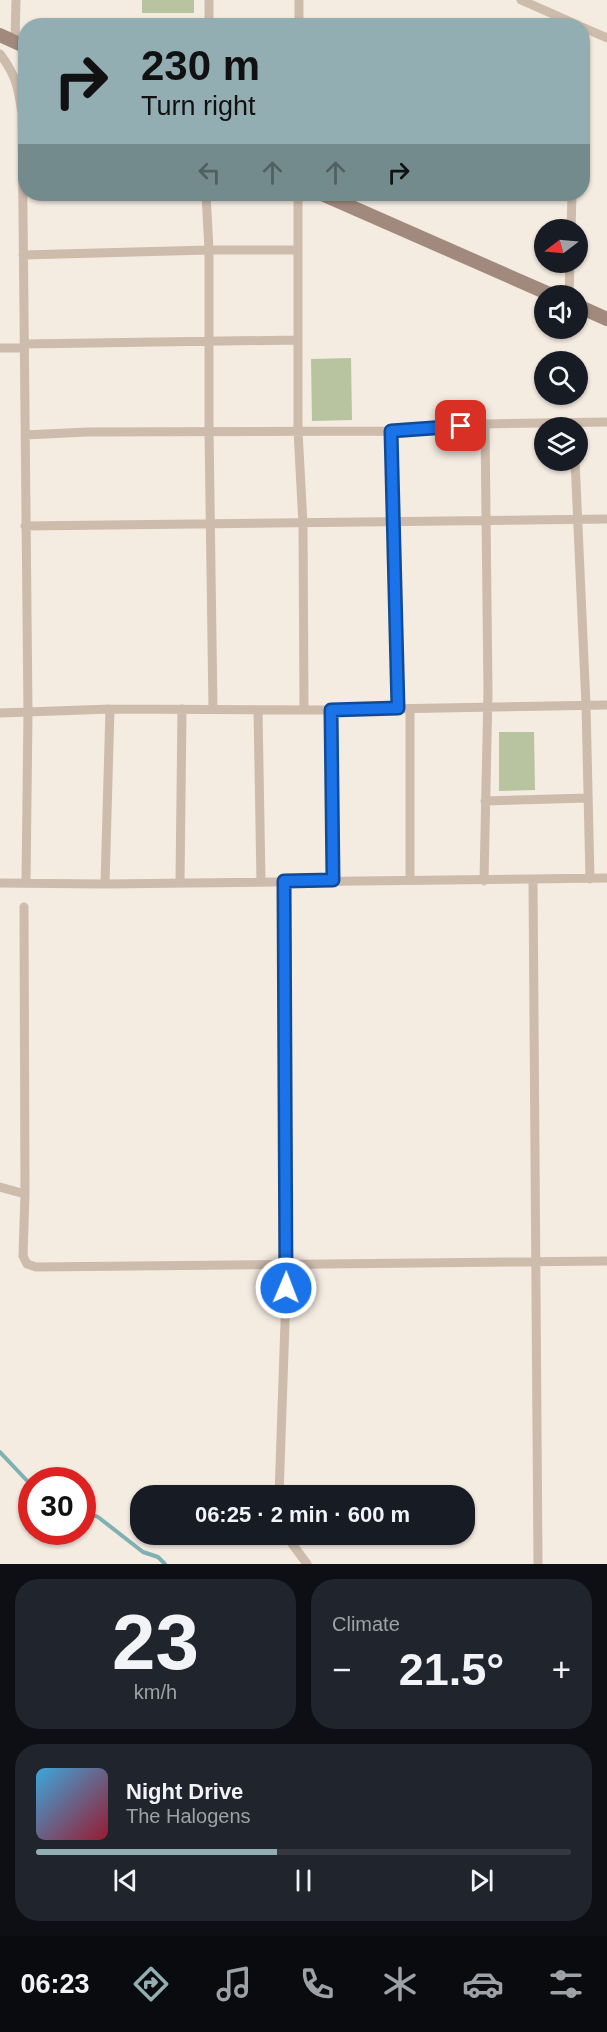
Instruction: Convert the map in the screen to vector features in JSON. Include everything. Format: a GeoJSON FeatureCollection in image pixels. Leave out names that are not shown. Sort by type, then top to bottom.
{"type":"FeatureCollection","features":[{"type":"Feature","properties":{"kind":"street"},"geometry":{"type":"LineString","coordinates":[[16,0],[18,22]]}},
{"type":"Feature","properties":{"kind":"street"},"geometry":{"type":"LineString","coordinates":[[208,0],[209,18]]}},
{"type":"Feature","properties":{"kind":"street"},"geometry":{"type":"LineString","coordinates":[[299,0],[299,18]]}},
{"type":"Feature","properties":{"kind":"street"},"geometry":{"type":"LineString","coordinates":[[521,0],[562,18]]}},
{"type":"Feature","properties":{"kind":"street"},"geometry":{"type":"LineString","coordinates":[[590,30],[607,38]]}},
{"type":"Feature","properties":{"kind":"street"},"geometry":{"type":"LineString","coordinates":[[0,35],[18,43]]}},
{"type":"Feature","properties":{"kind":"street"},"geometry":{"type":"LineString","coordinates":[[0,54],[12,70],[18,88]]}},
{"type":"Feature","properties":{"kind":"street"},"geometry":{"type":"LineString","coordinates":[[24,201],[28,713],[26,883]]}},
{"type":"Feature","properties":{"kind":"street"},"geometry":{"type":"LineString","coordinates":[[206,201],[209,250],[213,709]]}},
{"type":"Feature","properties":{"kind":"street"},"geometry":{"type":"LineString","coordinates":[[298,201],[298,431],[303,524],[304,710]]}},
{"type":"Feature","properties":{"kind":"street"},"geometry":{"type":"LineString","coordinates":[[338,201],[534,287]]}},
{"type":"Feature","properties":{"kind":"street"},"geometry":{"type":"LineString","coordinates":[[571,219],[572,201]]}},
{"type":"Feature","properties":{"kind":"street"},"geometry":{"type":"LineString","coordinates":[[23,255],[297,250]]}},
{"type":"Feature","properties":{"kind":"street"},"geometry":{"type":"LineString","coordinates":[[588,310],[607,319]]}},
{"type":"Feature","properties":{"kind":"street"},"geometry":{"type":"LineString","coordinates":[[0,348],[297,340]]}},
{"type":"Feature","properties":{"kind":"street"},"geometry":{"type":"LineString","coordinates":[[588,424],[607,422]]}},
{"type":"Feature","properties":{"kind":"street"},"geometry":{"type":"LineString","coordinates":[[25,435],[87,432],[391,431],[485,424],[534,425]]}},
{"type":"Feature","properties":{"kind":"street"},"geometry":{"type":"LineString","coordinates":[[484,881],[487,707],[485,424]]}},
{"type":"Feature","properties":{"kind":"street"},"geometry":{"type":"LineString","coordinates":[[391,431],[398,708]]}},
{"type":"Feature","properties":{"kind":"street"},"geometry":{"type":"LineString","coordinates":[[576,471],[586,705],[590,879]]}},
{"type":"Feature","properties":{"kind":"street"},"geometry":{"type":"LineString","coordinates":[[25,526],[607,519]]}},
{"type":"Feature","properties":{"kind":"street"},"geometry":{"type":"LineString","coordinates":[[0,713],[110,709],[331,710],[607,705]]}},
{"type":"Feature","properties":{"kind":"street"},"geometry":{"type":"LineString","coordinates":[[105,884],[110,709]]}},
{"type":"Feature","properties":{"kind":"street"},"geometry":{"type":"LineString","coordinates":[[180,883],[182,709]]}},
{"type":"Feature","properties":{"kind":"street"},"geometry":{"type":"LineString","coordinates":[[410,709],[410,880]]}},
{"type":"Feature","properties":{"kind":"street"},"geometry":{"type":"LineString","coordinates":[[258,710],[261,882]]}},
{"type":"Feature","properties":{"kind":"street"},"geometry":{"type":"LineString","coordinates":[[331,710],[333,880]]}},
{"type":"Feature","properties":{"kind":"street"},"geometry":{"type":"LineString","coordinates":[[485,801],[588,798]]}},
{"type":"Feature","properties":{"kind":"street"},"geometry":{"type":"LineString","coordinates":[[0,883],[484,881],[607,878]]}},
{"type":"Feature","properties":{"kind":"street"},"geometry":{"type":"LineString","coordinates":[[533,880],[538,1564]]}},
{"type":"Feature","properties":{"kind":"street"},"geometry":{"type":"LineString","coordinates":[[279,1485],[287,1265],[284,881]]}},
{"type":"Feature","properties":{"kind":"street"},"geometry":{"type":"LineString","coordinates":[[24,907],[25,1194],[23,1256],[27,1264],[36,1267],[607,1261]]}},
{"type":"Feature","properties":{"kind":"street"},"geometry":{"type":"LineString","coordinates":[[0,1187],[25,1194]]}},
{"type":"Feature","properties":{"kind":"street"},"geometry":{"type":"LineString","coordinates":[[293,1545],[307,1564]]}},
{"type":"Feature","properties":{"kind":"green space"},"geometry":{"type":"Polygon","coordinates":[[[142,0],[194,0],[194,13],[142,13],[142,0]]]}},
{"type":"Feature","properties":{"kind":"green space"},"geometry":{"type":"Polygon","coordinates":[[[351,358],[352,420],[312,421],[311,359],[351,358]]]}},
{"type":"Feature","properties":{"kind":"green space"},"geometry":{"type":"Polygon","coordinates":[[[499,732],[534,732],[535,790],[499,791],[499,732]]]}},
{"type":"Feature","properties":{"kind":"waterway"},"geometry":{"type":"LineString","coordinates":[[0,1452],[18,1471]]}},
{"type":"Feature","properties":{"kind":"waterway"},"geometry":{"type":"LineString","coordinates":[[96,1516],[143,1552],[158,1557],[165,1564]]}},
{"type":"Feature","properties":{"kind":"route"},"geometry":{"type":"LineString","coordinates":[[286,1288],[284,881],[333,880],[331,710],[398,708],[391,431],[461,426]]}}]}
